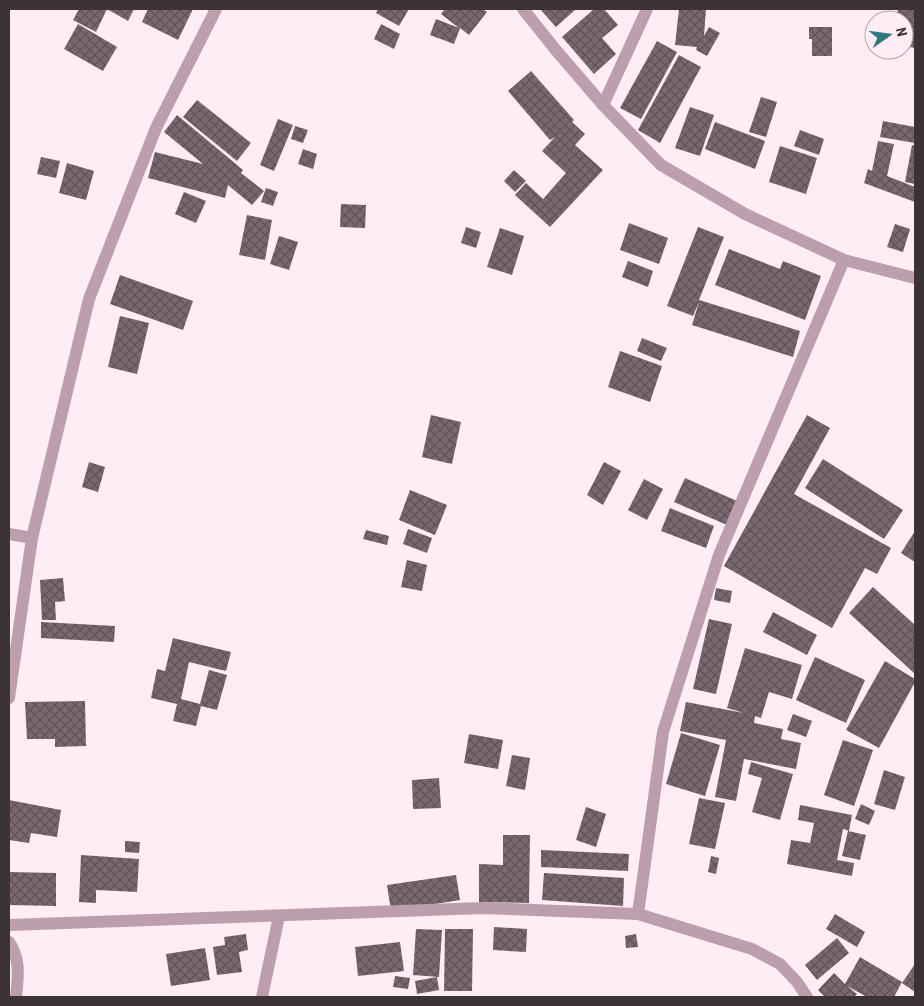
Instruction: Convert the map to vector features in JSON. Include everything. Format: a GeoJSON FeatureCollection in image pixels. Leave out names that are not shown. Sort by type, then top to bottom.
{"type":"FeatureCollection","features":[{"type":"Feature","properties":{"kind":"street"},"geometry":{"type":"LineString","coordinates":[[9,698],[32,538],[89,299],[156,128],[216,9]]}},
{"type":"Feature","properties":{"kind":"street"},"geometry":{"type":"LineString","coordinates":[[523,9],[602,105],[661,165],[745,214],[844,260],[915,278]]}},
{"type":"Feature","properties":{"kind":"street"},"geometry":{"type":"LineString","coordinates":[[602,105],[647,9]]}},
{"type":"Feature","properties":{"kind":"street"},"geometry":{"type":"LineString","coordinates":[[638,914],[663,732],[719,555],[844,260]]}},
{"type":"Feature","properties":{"kind":"street"},"geometry":{"type":"LineString","coordinates":[[9,534],[32,538]]}},
{"type":"Feature","properties":{"kind":"street"},"geometry":{"type":"LineString","coordinates":[[9,925],[483,908],[638,914],[752,949],[780,964],[798,982],[807,997]]}},
{"type":"Feature","properties":{"kind":"street"},"geometry":{"type":"LineString","coordinates":[[262,997],[279,916]]}},
{"type":"Feature","properties":{"kind":"street"},"geometry":{"type":"LineString","coordinates":[[9,942],[13,948],[19,968],[16,997]]}},
{"type":"Feature","properties":{"kind":"building"},"geometry":{"type":"Polygon","coordinates":[[[79,9],[107,9],[96,32],[73,20],[79,9]]]}},
{"type":"Feature","properties":{"kind":"building"},"geometry":{"type":"Polygon","coordinates":[[[107,9],[134,9],[128,21],[107,9]]]}},
{"type":"Feature","properties":{"kind":"building"},"geometry":{"type":"Polygon","coordinates":[[[148,9],[193,9],[178,40],[142,22],[148,9]]]}},
{"type":"Feature","properties":{"kind":"building"},"geometry":{"type":"Polygon","coordinates":[[[378,9],[409,9],[399,26],[376,13],[378,9]]]}},
{"type":"Feature","properties":{"kind":"building"},"geometry":{"type":"Polygon","coordinates":[[[445,9],[483,9],[487,12],[469,35],[460,28],[454,44],[430,35],[436,19],[459,28],[441,14],[445,9]]]}},
{"type":"Feature","properties":{"kind":"building"},"geometry":{"type":"Polygon","coordinates":[[[540,9],[576,9],[556,27],[540,9]]]}},
{"type":"Feature","properties":{"kind":"building"},"geometry":{"type":"Polygon","coordinates":[[[594,9],[604,9],[618,25],[602,38],[616,54],[594,74],[562,37],[594,9]]]}},
{"type":"Feature","properties":{"kind":"building"},"geometry":{"type":"Polygon","coordinates":[[[679,9],[706,9],[704,36],[709,27],[720,33],[707,56],[696,50],[697,47],[675,45],[679,9]]]}},
{"type":"Feature","properties":{"kind":"building"},"geometry":{"type":"Polygon","coordinates":[[[915,9],[915,48],[914,10],[898,10],[915,9]]]}},
{"type":"Feature","properties":{"kind":"building"},"geometry":{"type":"Polygon","coordinates":[[[78,24],[117,47],[103,71],[64,49],[78,24]]]}},
{"type":"Feature","properties":{"kind":"building"},"geometry":{"type":"Polygon","coordinates":[[[381,24],[400,34],[394,49],[374,39],[381,24]]]}},
{"type":"Feature","properties":{"kind":"building"},"geometry":{"type":"Polygon","coordinates":[[[809,27],[832,27],[832,56],[812,56],[812,39],[809,39],[809,27]]]}},
{"type":"Feature","properties":{"kind":"building"},"geometry":{"type":"Polygon","coordinates":[[[657,41],[677,52],[641,119],[620,108],[657,41]]]}},
{"type":"Feature","properties":{"kind":"building"},"geometry":{"type":"Polygon","coordinates":[[[679,55],[701,67],[660,143],[638,130],[679,55]]]}},
{"type":"Feature","properties":{"kind":"building"},"geometry":{"type":"Polygon","coordinates":[[[531,71],[574,120],[572,122],[585,134],[575,145],[603,170],[550,227],[515,195],[526,183],[543,199],[566,173],[542,151],[555,137],[550,140],[508,91],[531,71]]]}},
{"type":"Feature","properties":{"kind":"building"},"geometry":{"type":"Polygon","coordinates":[[[761,97],[777,102],[766,137],[749,132],[761,97]]]}},
{"type":"Feature","properties":{"kind":"building"},"geometry":{"type":"Polygon","coordinates":[[[197,100],[251,143],[237,161],[183,117],[197,100]]]}},
{"type":"Feature","properties":{"kind":"building"},"geometry":{"type":"Polygon","coordinates":[[[690,107],[714,115],[700,156],[675,148],[690,107]]]}},
{"type":"Feature","properties":{"kind":"building"},"geometry":{"type":"Polygon","coordinates":[[[177,115],[243,170],[241,173],[264,191],[252,205],[228,185],[225,198],[148,178],[155,152],[203,164],[164,132],[177,115]]]}},
{"type":"Feature","properties":{"kind":"building"},"geometry":{"type":"Polygon","coordinates":[[[278,119],[293,125],[274,171],[260,165],[278,119]]]}},
{"type":"Feature","properties":{"kind":"building"},"geometry":{"type":"Polygon","coordinates":[[[883,121],[915,127],[915,143],[880,137],[883,121]]]}},
{"type":"Feature","properties":{"kind":"building"},"geometry":{"type":"Polygon","coordinates":[[[715,122],[765,141],[755,169],[705,149],[715,122]]]}},
{"type":"Feature","properties":{"kind":"building"},"geometry":{"type":"Polygon","coordinates":[[[295,126],[308,130],[303,143],[291,139],[295,126]]]}},
{"type":"Feature","properties":{"kind":"building"},"geometry":{"type":"Polygon","coordinates":[[[800,130],[824,139],[819,155],[794,146],[800,130]]]}},
{"type":"Feature","properties":{"kind":"building"},"geometry":{"type":"Polygon","coordinates":[[[878,141],[894,144],[887,176],[915,187],[915,202],[864,183],[868,169],[872,171],[878,141]]]}},
{"type":"Feature","properties":{"kind":"building"},"geometry":{"type":"Polygon","coordinates":[[[912,145],[915,146],[915,184],[905,182],[912,145]]]}},
{"type":"Feature","properties":{"kind":"building"},"geometry":{"type":"Polygon","coordinates":[[[780,146],[817,158],[806,194],[769,182],[780,146]]]}},
{"type":"Feature","properties":{"kind":"building"},"geometry":{"type":"Polygon","coordinates":[[[303,149],[317,154],[313,169],[298,164],[303,149]]]}},
{"type":"Feature","properties":{"kind":"building"},"geometry":{"type":"Polygon","coordinates":[[[41,157],[60,161],[56,178],[37,174],[41,157]]]}},
{"type":"Feature","properties":{"kind":"building"},"geometry":{"type":"Polygon","coordinates":[[[67,163],[94,171],[86,200],[59,193],[67,163]]]}},
{"type":"Feature","properties":{"kind":"building"},"geometry":{"type":"Polygon","coordinates":[[[514,170],[526,181],[515,192],[504,181],[514,170]]]}},
{"type":"Feature","properties":{"kind":"building"},"geometry":{"type":"Polygon","coordinates":[[[266,188],[278,192],[273,206],[261,202],[266,188]]]}},
{"type":"Feature","properties":{"kind":"building"},"geometry":{"type":"Polygon","coordinates":[[[184,192],[206,201],[196,223],[175,214],[184,192]]]}},
{"type":"Feature","properties":{"kind":"building"},"geometry":{"type":"Polygon","coordinates":[[[341,204],[366,205],[365,228],[340,227],[341,204]]]}},
{"type":"Feature","properties":{"kind":"building"},"geometry":{"type":"Polygon","coordinates":[[[247,215],[272,220],[265,260],[239,255],[247,215]]]}},
{"type":"Feature","properties":{"kind":"building"},"geometry":{"type":"Polygon","coordinates":[[[629,223],[668,238],[659,264],[620,250],[629,223]]]}},
{"type":"Feature","properties":{"kind":"building"},"geometry":{"type":"Polygon","coordinates":[[[895,224],[910,229],[903,252],[887,247],[895,224]]]}},
{"type":"Feature","properties":{"kind":"building"},"geometry":{"type":"Polygon","coordinates":[[[466,227],[481,232],[476,248],[461,243],[466,227]]]}},
{"type":"Feature","properties":{"kind":"building"},"geometry":{"type":"Polygon","coordinates":[[[698,227],[724,237],[699,300],[800,331],[793,357],[692,325],[699,302],[693,316],[667,306],[698,227]]]}},
{"type":"Feature","properties":{"kind":"building"},"geometry":{"type":"Polygon","coordinates":[[[500,228],[524,236],[512,275],[487,267],[500,228]]]}},
{"type":"Feature","properties":{"kind":"building"},"geometry":{"type":"Polygon","coordinates":[[[279,236],[298,242],[289,270],[270,264],[279,236]]]}},
{"type":"Feature","properties":{"kind":"building"},"geometry":{"type":"Polygon","coordinates":[[[729,249],[780,269],[783,261],[821,276],[805,320],[715,285],[729,249]]]}},
{"type":"Feature","properties":{"kind":"building"},"geometry":{"type":"Polygon","coordinates":[[[628,261],[653,271],[648,287],[622,277],[628,261]]]}},
{"type":"Feature","properties":{"kind":"building"},"geometry":{"type":"Polygon","coordinates":[[[120,275],[193,301],[183,330],[110,304],[120,275]]]}},
{"type":"Feature","properties":{"kind":"building"},"geometry":{"type":"Polygon","coordinates":[[[120,316],[149,323],[137,374],[108,367],[120,316]]]}},
{"type":"Feature","properties":{"kind":"building"},"geometry":{"type":"Polygon","coordinates":[[[642,338],[667,348],[661,361],[637,351],[642,338]]]}},
{"type":"Feature","properties":{"kind":"building"},"geometry":{"type":"Polygon","coordinates":[[[620,351],[662,366],[650,402],[608,387],[620,351]]]}},
{"type":"Feature","properties":{"kind":"building"},"geometry":{"type":"Polygon","coordinates":[[[431,415],[461,422],[452,464],[422,457],[431,415]]]}},
{"type":"Feature","properties":{"kind":"building"},"geometry":{"type":"Polygon","coordinates":[[[807,415],[830,428],[794,494],[891,548],[877,574],[865,568],[832,628],[724,566],[807,415]]]}},
{"type":"Feature","properties":{"kind":"building"},"geometry":{"type":"Polygon","coordinates":[[[823,459],[903,510],[884,539],[805,488],[823,459]]]}},
{"type":"Feature","properties":{"kind":"building"},"geometry":{"type":"Polygon","coordinates":[[[89,462],[105,467],[98,492],[82,487],[89,462]]]}},
{"type":"Feature","properties":{"kind":"building"},"geometry":{"type":"Polygon","coordinates":[[[604,462],[621,471],[603,505],[587,495],[604,462]]]}},
{"type":"Feature","properties":{"kind":"building"},"geometry":{"type":"Polygon","coordinates":[[[685,478],[737,501],[727,525],[674,502],[685,478]]]}},
{"type":"Feature","properties":{"kind":"building"},"geometry":{"type":"Polygon","coordinates":[[[644,479],[663,489],[647,520],[628,510],[644,479]]]}},
{"type":"Feature","properties":{"kind":"building"},"geometry":{"type":"Polygon","coordinates":[[[410,490],[447,505],[435,535],[399,520],[410,490]]]}},
{"type":"Feature","properties":{"kind":"building"},"geometry":{"type":"Polygon","coordinates":[[[670,508],[714,526],[706,548],[661,531],[670,508]]]}},
{"type":"Feature","properties":{"kind":"building"},"geometry":{"type":"Polygon","coordinates":[[[408,529],[432,538],[427,553],[403,544],[408,529]]]}},
{"type":"Feature","properties":{"kind":"building"},"geometry":{"type":"Polygon","coordinates":[[[366,530],[389,536],[387,545],[363,539],[366,530]]]}},
{"type":"Feature","properties":{"kind":"building"},"geometry":{"type":"Polygon","coordinates":[[[915,531],[915,562],[901,553],[915,531]]]}},
{"type":"Feature","properties":{"kind":"building"},"geometry":{"type":"Polygon","coordinates":[[[407,560],[427,565],[422,591],[401,587],[407,560]]]}},
{"type":"Feature","properties":{"kind":"building"},"geometry":{"type":"Polygon","coordinates":[[[63,578],[65,601],[55,602],[56,620],[42,620],[40,580],[63,578]]]}},
{"type":"Feature","properties":{"kind":"building"},"geometry":{"type":"Polygon","coordinates":[[[873,587],[915,625],[915,674],[849,613],[873,587]]]}},
{"type":"Feature","properties":{"kind":"building"},"geometry":{"type":"Polygon","coordinates":[[[716,588],[732,591],[730,603],[714,600],[716,588]]]}},
{"type":"Feature","properties":{"kind":"building"},"geometry":{"type":"Polygon","coordinates":[[[773,612],[817,635],[807,655],[763,632],[773,612]]]}},
{"type":"Feature","properties":{"kind":"building"},"geometry":{"type":"Polygon","coordinates":[[[709,619],[732,624],[716,694],[693,689],[709,619]]]}},
{"type":"Feature","properties":{"kind":"building"},"geometry":{"type":"Polygon","coordinates":[[[41,622],[115,626],[114,642],[41,638],[41,622]]]}},
{"type":"Feature","properties":{"kind":"building"},"geometry":{"type":"Polygon","coordinates":[[[173,638],[231,652],[226,671],[189,662],[181,699],[200,704],[209,670],[227,675],[217,710],[201,706],[196,726],[173,721],[177,704],[151,698],[157,669],[165,671],[173,638]]]}},
{"type":"Feature","properties":{"kind":"building"},"geometry":{"type":"Polygon","coordinates":[[[745,648],[802,665],[792,699],[769,692],[761,718],[755,716],[754,723],[783,729],[781,739],[801,743],[796,769],[744,759],[736,801],[715,797],[726,740],[680,731],[686,702],[744,713],[727,708],[745,648]]]}},
{"type":"Feature","properties":{"kind":"building"},"geometry":{"type":"Polygon","coordinates":[[[815,657],[865,680],[846,723],[796,700],[815,657]]]}},
{"type":"Feature","properties":{"kind":"building"},"geometry":{"type":"Polygon","coordinates":[[[885,661],[915,679],[915,682],[879,748],[846,730],[885,661]]]}},
{"type":"Feature","properties":{"kind":"building"},"geometry":{"type":"Polygon","coordinates":[[[85,701],[86,746],[55,747],[55,739],[27,739],[25,702],[85,701]]]}},
{"type":"Feature","properties":{"kind":"building"},"geometry":{"type":"Polygon","coordinates":[[[793,714],[812,721],[806,737],[787,730],[793,714]]]}},
{"type":"Feature","properties":{"kind":"building"},"geometry":{"type":"Polygon","coordinates":[[[681,733],[720,745],[705,796],[666,784],[681,733]]]}},
{"type":"Feature","properties":{"kind":"building"},"geometry":{"type":"Polygon","coordinates":[[[469,734],[503,740],[498,769],[464,763],[469,734]]]}},
{"type":"Feature","properties":{"kind":"building"},"geometry":{"type":"Polygon","coordinates":[[[843,740],[873,750],[854,806],[824,795],[843,740]]]}},
{"type":"Feature","properties":{"kind":"building"},"geometry":{"type":"Polygon","coordinates":[[[512,755],[530,758],[525,790],[506,786],[512,755]]]}},
{"type":"Feature","properties":{"kind":"building"},"geometry":{"type":"Polygon","coordinates":[[[751,762],[793,774],[780,820],[752,812],[762,778],[748,774],[751,762]]]}},
{"type":"Feature","properties":{"kind":"building"},"geometry":{"type":"Polygon","coordinates":[[[884,770],[905,777],[895,810],[874,804],[884,770]]]}},
{"type":"Feature","properties":{"kind":"building"},"geometry":{"type":"Polygon","coordinates":[[[439,778],[441,808],[413,809],[412,780],[439,778]]]}},
{"type":"Feature","properties":{"kind":"building"},"geometry":{"type":"Polygon","coordinates":[[[699,798],[725,803],[715,849],[689,844],[699,798]]]}},
{"type":"Feature","properties":{"kind":"building"},"geometry":{"type":"Polygon","coordinates":[[[9,800],[61,810],[57,837],[31,833],[29,843],[9,840],[9,800]]]}},
{"type":"Feature","properties":{"kind":"building"},"geometry":{"type":"Polygon","coordinates":[[[861,804],[875,811],[869,825],[855,819],[861,804]]]}},
{"type":"Feature","properties":{"kind":"building"},"geometry":{"type":"Polygon","coordinates":[[[800,805],[852,815],[849,831],[843,829],[837,860],[854,863],[852,876],[787,864],[791,840],[810,843],[814,823],[798,820],[800,805]]]}},
{"type":"Feature","properties":{"kind":"building"},"geometry":{"type":"Polygon","coordinates":[[[586,807],[606,814],[596,847],[576,840],[586,807]]]}},
{"type":"Feature","properties":{"kind":"building"},"geometry":{"type":"Polygon","coordinates":[[[848,831],[866,835],[860,860],[842,856],[848,831]]]}},
{"type":"Feature","properties":{"kind":"building"},"geometry":{"type":"Polygon","coordinates":[[[503,835],[530,835],[529,903],[479,902],[479,864],[503,865],[503,835]]]}},
{"type":"Feature","properties":{"kind":"building"},"geometry":{"type":"Polygon","coordinates":[[[125,841],[140,842],[139,853],[125,852],[125,841]]]}},
{"type":"Feature","properties":{"kind":"building"},"geometry":{"type":"Polygon","coordinates":[[[541,850],[629,854],[628,871],[541,867],[541,850]]]}},
{"type":"Feature","properties":{"kind":"building"},"geometry":{"type":"Polygon","coordinates":[[[81,855],[139,859],[137,892],[96,890],[96,903],[79,902],[81,855]]]}},
{"type":"Feature","properties":{"kind":"building"},"geometry":{"type":"Polygon","coordinates":[[[711,856],[719,858],[716,874],[708,872],[711,856]]]}},
{"type":"Feature","properties":{"kind":"building"},"geometry":{"type":"Polygon","coordinates":[[[9,872],[56,873],[56,906],[9,905],[9,872]]]}},
{"type":"Feature","properties":{"kind":"building"},"geometry":{"type":"Polygon","coordinates":[[[544,873],[624,878],[623,906],[542,900],[544,873]]]}},
{"type":"Feature","properties":{"kind":"building"},"geometry":{"type":"Polygon","coordinates":[[[456,875],[460,900],[391,911],[387,885],[456,875]]]}},
{"type":"Feature","properties":{"kind":"building"},"geometry":{"type":"Polygon","coordinates":[[[835,914],[865,932],[857,947],[826,929],[835,914]]]}},
{"type":"Feature","properties":{"kind":"building"},"geometry":{"type":"Polygon","coordinates":[[[494,927],[527,929],[526,952],[493,950],[494,927]]]}},
{"type":"Feature","properties":{"kind":"building"},"geometry":{"type":"Polygon","coordinates":[[[416,929],[442,930],[439,977],[413,975],[416,929]]]}},
{"type":"Feature","properties":{"kind":"building"},"geometry":{"type":"Polygon","coordinates":[[[445,929],[473,929],[472,991],[444,991],[445,929]]]}},
{"type":"Feature","properties":{"kind":"building"},"geometry":{"type":"Polygon","coordinates":[[[246,934],[248,950],[239,952],[242,972],[217,975],[213,947],[225,945],[224,937],[246,934]]]}},
{"type":"Feature","properties":{"kind":"building"},"geometry":{"type":"Polygon","coordinates":[[[636,934],[638,947],[626,948],[625,936],[636,934]]]}},
{"type":"Feature","properties":{"kind":"building"},"geometry":{"type":"Polygon","coordinates":[[[837,938],[849,953],[817,980],[805,965],[837,938]]]}},
{"type":"Feature","properties":{"kind":"building"},"geometry":{"type":"Polygon","coordinates":[[[400,942],[404,971],[358,976],[355,947],[400,942]]]}},
{"type":"Feature","properties":{"kind":"building"},"geometry":{"type":"Polygon","coordinates":[[[205,948],[210,980],[171,986],[166,954],[205,948]]]}},
{"type":"Feature","properties":{"kind":"building"},"geometry":{"type":"Polygon","coordinates":[[[860,957],[902,982],[894,997],[867,997],[847,986],[857,994],[854,997],[825,997],[818,990],[834,973],[845,984],[860,957]]]}},
{"type":"Feature","properties":{"kind":"building"},"geometry":{"type":"Polygon","coordinates":[[[915,964],[915,992],[902,983],[915,964]]]}},
{"type":"Feature","properties":{"kind":"building"},"geometry":{"type":"Polygon","coordinates":[[[395,976],[410,978],[408,989],[393,987],[395,976]]]}},
{"type":"Feature","properties":{"kind":"building"},"geometry":{"type":"Polygon","coordinates":[[[437,977],[439,990],[417,994],[415,981],[437,977]]]}}]}
